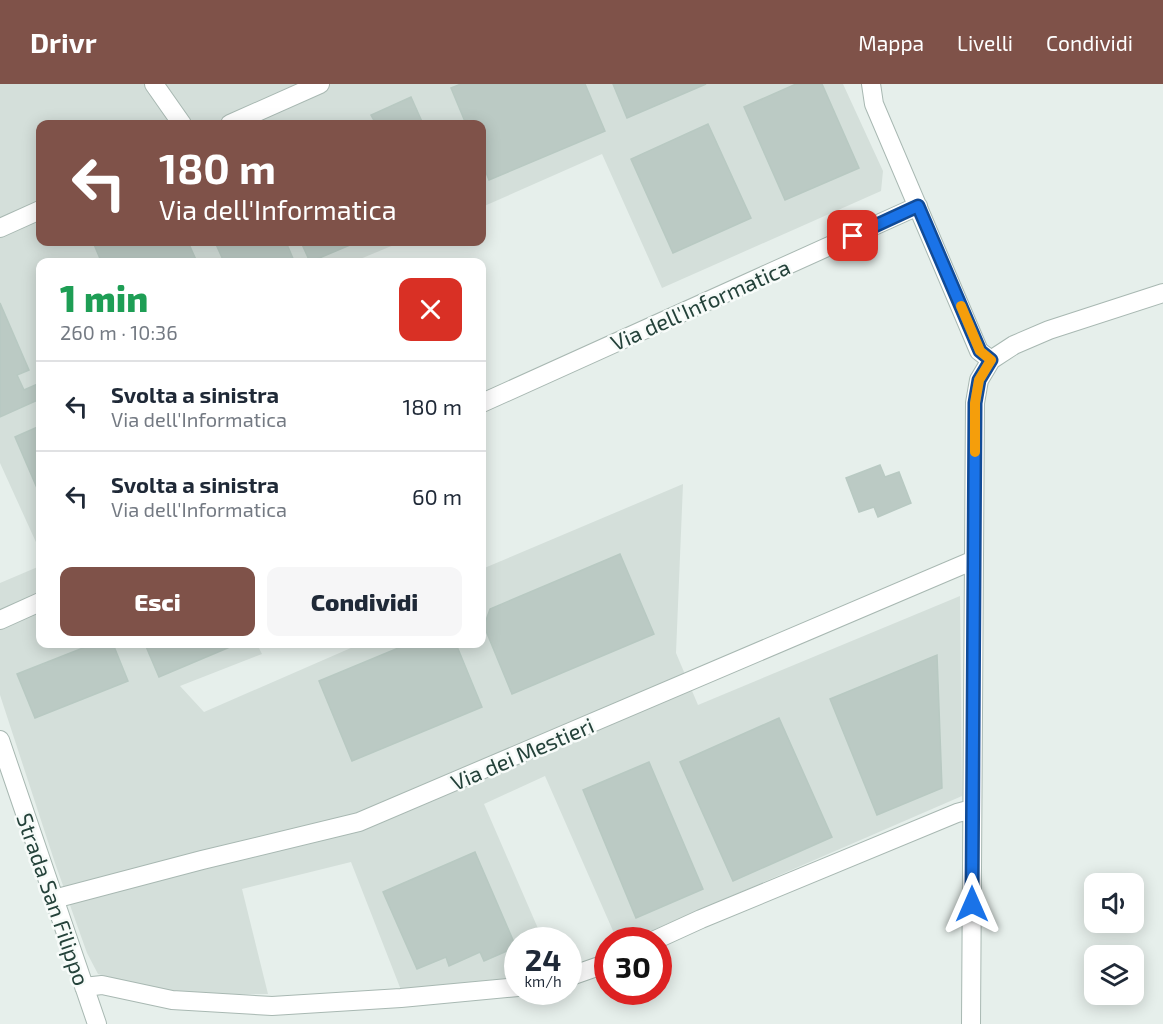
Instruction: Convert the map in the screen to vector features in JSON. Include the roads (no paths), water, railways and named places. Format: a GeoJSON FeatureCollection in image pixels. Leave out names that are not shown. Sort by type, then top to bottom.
{"type":"FeatureCollection","features":[{"type":"Feature","properties":{"kind":"street"},"geometry":{"type":"LineString","coordinates":[[154,84],[179,120]]}},
{"type":"Feature","properties":{"kind":"street"},"geometry":{"type":"LineString","coordinates":[[239,120],[320,84]]}},
{"type":"Feature","properties":{"kind":"street"},"geometry":{"type":"LineString","coordinates":[[871,84],[874,104],[980,351],[991,360]]}},
{"type":"Feature","properties":{"kind":"street","name":"Via dell'Informatica"},"geometry":{"type":"LineString","coordinates":[[486,401],[918,206]]}},
{"type":"Feature","properties":{"kind":"street"},"geometry":{"type":"LineString","coordinates":[[0,228],[36,212]]}},
{"type":"Feature","properties":{"kind":"street"},"geometry":{"type":"LineString","coordinates":[[971,1024],[975,403],[979,380],[991,360],[1014,345],[1049,330],[1163,293]]}},
{"type":"Feature","properties":{"kind":"street","name":"Via dei Mestieri"},"geometry":{"type":"LineString","coordinates":[[54,899],[359,822],[974,560]]}},
{"type":"Feature","properties":{"kind":"street"},"geometry":{"type":"LineString","coordinates":[[0,620],[36,604]]}},
{"type":"Feature","properties":{"kind":"street","name":"Strada San Filippo"},"geometry":{"type":"LineString","coordinates":[[0,740],[97,1024]]}},
{"type":"Feature","properties":{"kind":"street"},"geometry":{"type":"LineString","coordinates":[[672,932],[957,813],[972,809]]}},
{"type":"Feature","properties":{"kind":"street"},"geometry":{"type":"LineString","coordinates":[[84,987],[102,985],[172,1000],[272,1006],[401,998],[504,988]]}}]}
